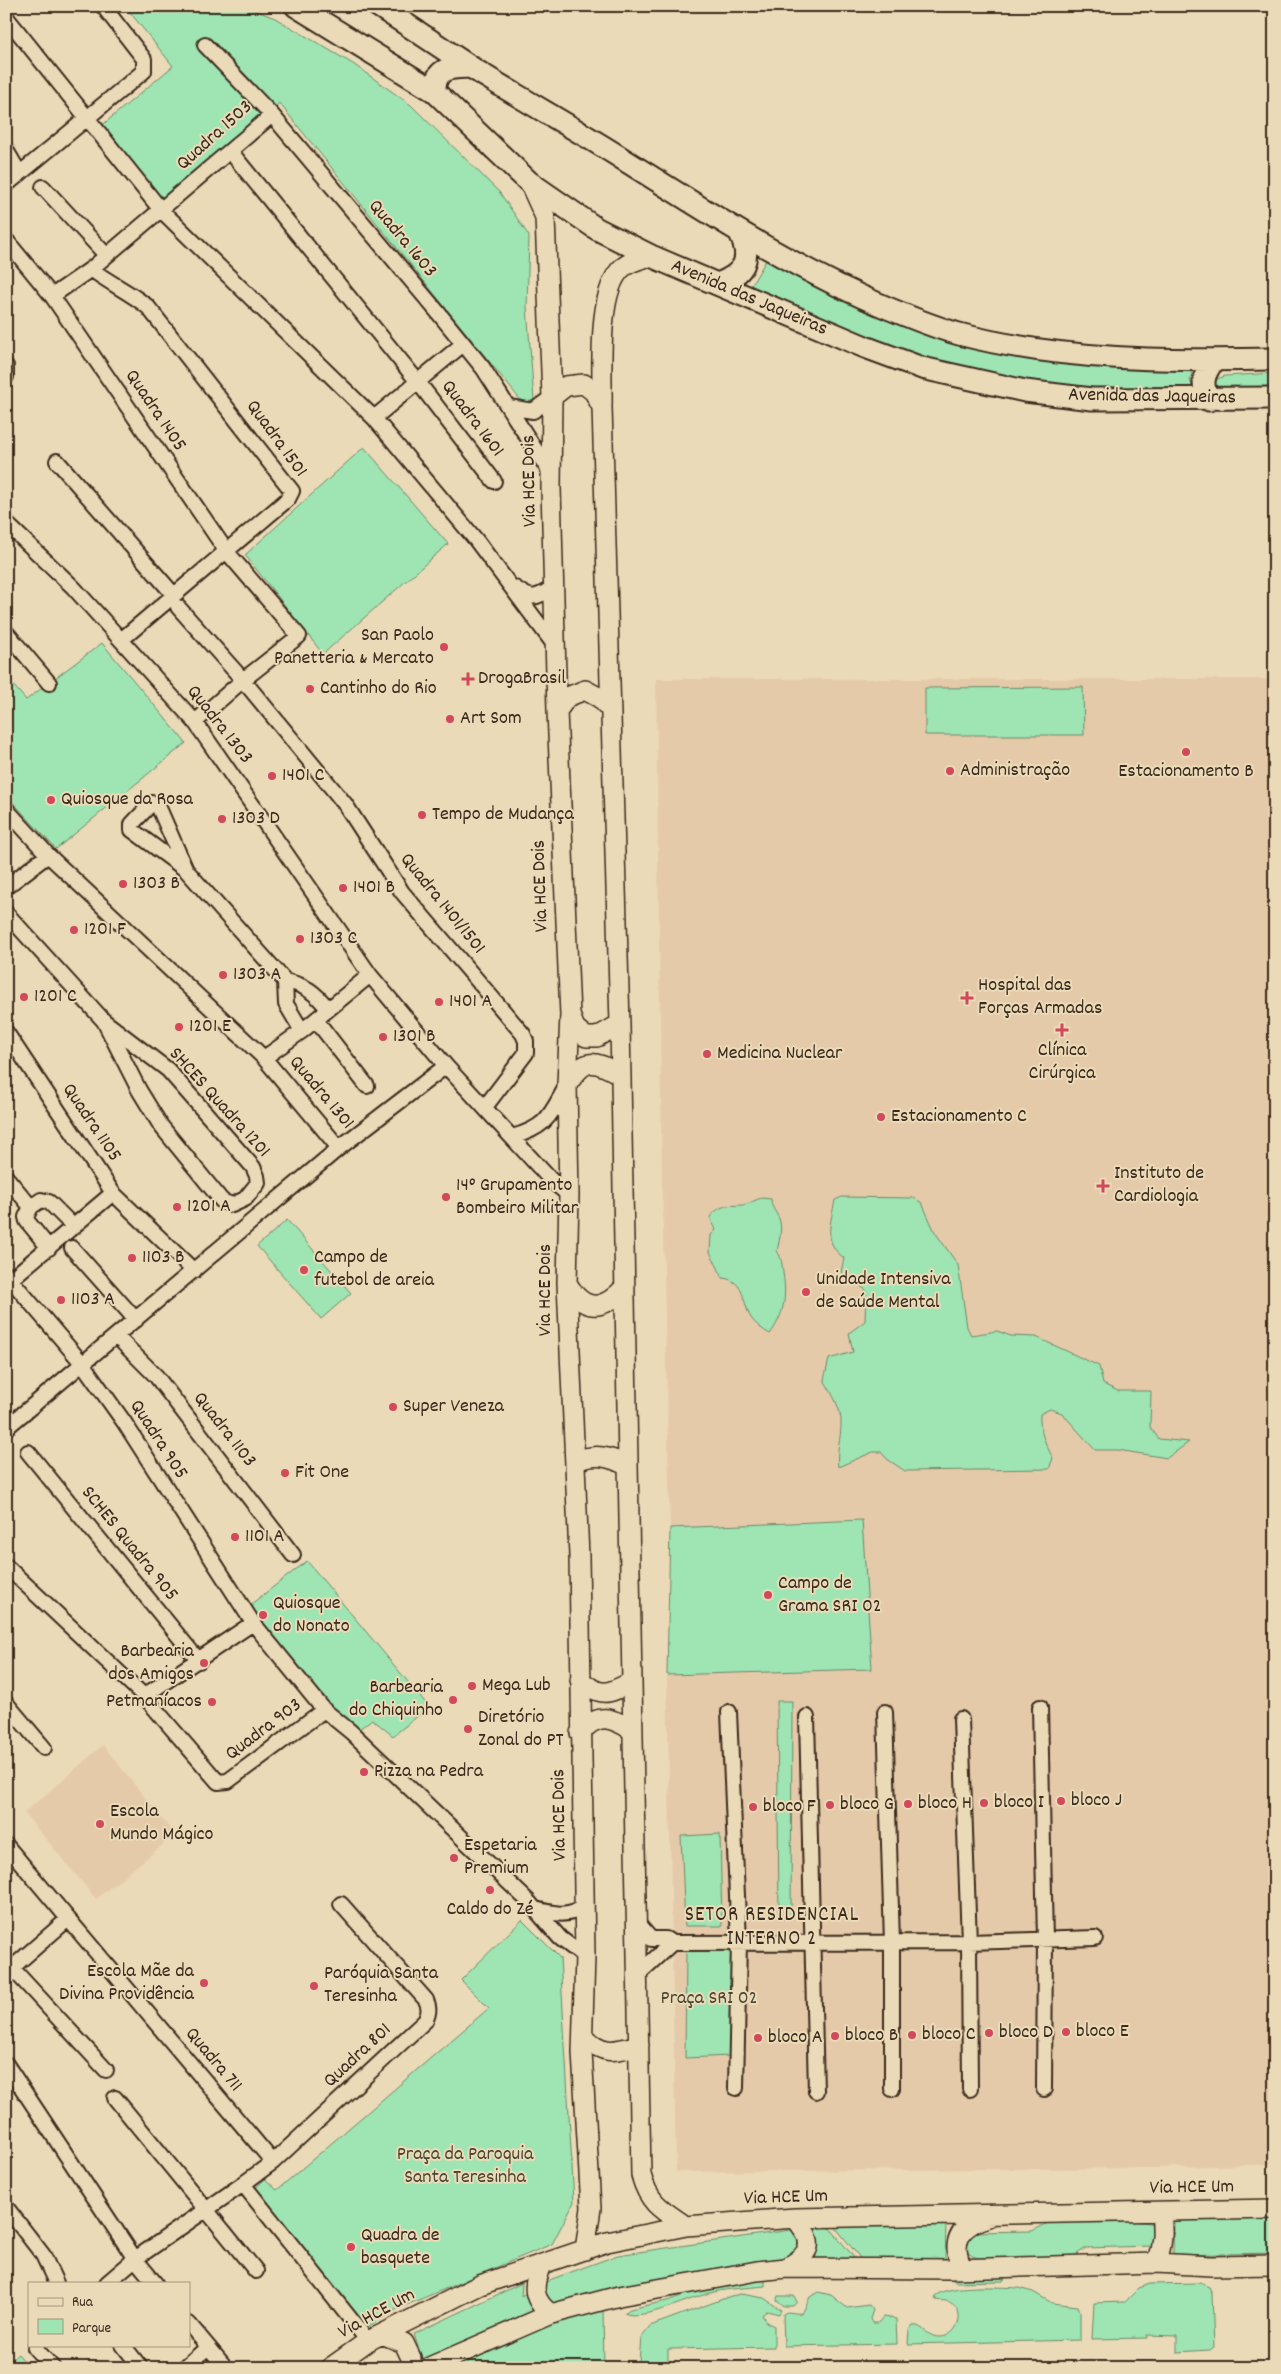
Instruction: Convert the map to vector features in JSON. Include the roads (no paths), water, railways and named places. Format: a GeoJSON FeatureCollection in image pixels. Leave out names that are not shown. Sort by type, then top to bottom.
{"type":"FeatureCollection","features":[{"type":"Feature","properties":{"kind":"main road","name":"Avenida das Jaqueiras"},"geometry":{"type":"LineString","coordinates":[[296,6],[434,91],[529,182],[597,229],[650,256],[865,347],[922,368],[1025,390],[1092,399],[1209,400],[1275,398]]}},
{"type":"Feature","properties":{"kind":"main road","name":"Avenida das Jaqueiras"},"geometry":{"type":"LineString","coordinates":[[378,6],[471,67],[573,127],[740,233],[832,283],[907,316],[956,334],[996,343],[1072,354],[1132,360],[1275,359]]}},
{"type":"Feature","properties":{"kind":"main road"},"geometry":{"type":"LineString","coordinates":[[434,91],[438,75],[444,70],[471,67]]}},
{"type":"Feature","properties":{"kind":"main road","name":"Via HCE Dois"},"geometry":{"type":"LineString","coordinates":[[529,182],[545,217],[552,398],[551,474],[557,711],[570,1015],[567,1085],[569,1195],[566,1282],[579,1556],[580,1733],[585,1958],[582,2052],[591,2208],[585,2250]]}},
{"type":"Feature","properties":{"kind":"main road"},"geometry":{"type":"LineString","coordinates":[[718,284],[736,275],[744,264],[746,250],[740,233]]}},
{"type":"Feature","properties":{"kind":"main road"},"geometry":{"type":"LineString","coordinates":[[650,256],[624,266],[614,279],[608,293],[604,311],[602,407],[620,1024],[619,1074],[625,1287],[641,2175],[646,2193],[657,2207],[686,2226]]}},
{"type":"Feature","properties":{"kind":"main road"},"geometry":{"type":"LineString","coordinates":[[1209,400],[1204,390],[1203,381],[1206,372],[1214,360]]}},
{"type":"Feature","properties":{"kind":"main road"},"geometry":{"type":"LineString","coordinates":[[552,398],[566,386],[584,384],[594,392],[602,407]]}},
{"type":"Feature","properties":{"kind":"main road"},"geometry":{"type":"LineString","coordinates":[[557,711],[567,696],[585,690],[600,698],[611,710]]}},
{"type":"Feature","properties":{"kind":"main road"},"geometry":{"type":"LineString","coordinates":[[570,1015],[575,1028],[586,1037],[596,1037],[620,1024]]}},
{"type":"Feature","properties":{"kind":"main road"},"geometry":{"type":"LineString","coordinates":[[567,1085],[579,1068],[590,1063],[602,1065],[619,1074]]}},
{"type":"Feature","properties":{"kind":"main road"},"geometry":{"type":"LineString","coordinates":[[566,1282],[578,1298],[583,1302],[594,1305],[602,1305],[613,1300],[625,1287]]}},
{"type":"Feature","properties":{"kind":"main road"},"geometry":{"type":"LineString","coordinates":[[575,1462],[596,1455],[611,1458],[628,1466]]}},
{"type":"Feature","properties":{"kind":"main road"},"geometry":{"type":"LineString","coordinates":[[580,1680],[601,1693],[611,1692],[631,1682]]}},
{"type":"Feature","properties":{"kind":"main road"},"geometry":{"type":"LineString","coordinates":[[580,1733],[589,1723],[598,1718],[619,1722],[632,1730]]}},
{"type":"Feature","properties":{"kind":"main road"},"geometry":{"type":"LineString","coordinates":[[583,2037],[597,2049],[606,2052],[638,2045]]}},
{"type":"Feature","properties":{"kind":"main road","name":"Via HCE Um"},"geometry":{"type":"LineString","coordinates":[[330,2368],[375,2338],[480,2285],[607,2242],[686,2226],[795,2218],[1275,2210]]}},
{"type":"Feature","properties":{"kind":"main road"},"geometry":{"type":"LineString","coordinates":[[1156,2263],[1163,2236],[1161,2212]]}},
{"type":"Feature","properties":{"kind":"main road"},"geometry":{"type":"LineString","coordinates":[[962,2268],[958,2259],[956,2244],[960,2235],[975,2222],[999,2214]]}},
{"type":"Feature","properties":{"kind":"main road"},"geometry":{"type":"LineString","coordinates":[[786,2268],[808,2251],[810,2245],[805,2230],[795,2218]]}},
{"type":"Feature","properties":{"kind":"main road"},"geometry":{"type":"LineString","coordinates":[[427,2368],[551,2314],[619,2296],[757,2271],[786,2268],[858,2270],[1156,2263],[1211,2266],[1275,2265]]}},
{"type":"Feature","properties":{"kind":"main road"},"geometry":{"type":"LineString","coordinates":[[541,2265],[535,2279],[534,2292],[537,2301],[551,2314]]}},
{"type":"Feature","properties":{"kind":"main road"},"geometry":{"type":"LineString","coordinates":[[375,2338],[404,2343],[411,2358],[411,2368]]}},
{"type":"Feature","properties":{"kind":"street"},"geometry":{"type":"LineString","coordinates":[[6,185],[141,76],[146,68],[144,60],[103,6]]}},
{"type":"Feature","properties":{"kind":"street"},"geometry":{"type":"LineString","coordinates":[[6,18],[86,120],[161,210],[374,418],[510,585],[556,648]]}},
{"type":"Feature","properties":{"kind":"street","name":"Quadra 1503"},"geometry":{"type":"LineString","coordinates":[[52,296],[91,269],[272,115],[205,45]]}},
{"type":"Feature","properties":{"kind":"street","name":"Quadra 1603"},"geometry":{"type":"LineString","coordinates":[[272,115],[463,344]]}},
{"type":"Feature","properties":{"kind":"street"},"geometry":{"type":"LineString","coordinates":[[6,150],[20,174]]}},
{"type":"Feature","properties":{"kind":"street"},"geometry":{"type":"LineString","coordinates":[[230,151],[418,382]]}},
{"type":"Feature","properties":{"kind":"street"},"geometry":{"type":"LineString","coordinates":[[43,187],[106,255]]}},
{"type":"Feature","properties":{"kind":"street","name":"Quadra 1405"},"geometry":{"type":"LineString","coordinates":[[6,240],[52,296],[227,552]]}},
{"type":"Feature","properties":{"kind":"street","name":"Quadra 1501"},"geometry":{"type":"LineString","coordinates":[[91,269],[110,284],[128,293],[148,307],[291,488],[291,495],[288,499],[227,552]]}},
{"type":"Feature","properties":{"kind":"street"},"geometry":{"type":"LineString","coordinates":[[374,418],[463,344]]}},
{"type":"Feature","properties":{"kind":"street","name":"Quadra 1601"},"geometry":{"type":"LineString","coordinates":[[463,344],[509,407],[551,474]]}},
{"type":"Feature","properties":{"kind":"street"},"geometry":{"type":"LineString","coordinates":[[6,366],[6,377]]}},
{"type":"Feature","properties":{"kind":"street","name":"Quadra 1601"},"geometry":{"type":"LineString","coordinates":[[418,382],[494,481]]}},
{"type":"Feature","properties":{"kind":"street","name":"Quadra 1601"},"geometry":{"type":"LineString","coordinates":[[509,407],[532,410],[552,398]]}},
{"type":"Feature","properties":{"kind":"street"},"geometry":{"type":"LineString","coordinates":[[57,461],[176,601]]}},
{"type":"Feature","properties":{"kind":"street","name":"Quadra 1303"},"geometry":{"type":"LineString","coordinates":[[6,524],[73,587],[195,722],[370,975]]}},
{"type":"Feature","properties":{"kind":"street"},"geometry":{"type":"LineString","coordinates":[[121,640],[176,601],[227,552],[298,636],[195,722]]}},
{"type":"Feature","properties":{"kind":"street"},"geometry":{"type":"LineString","coordinates":[[510,585],[532,597],[539,596],[554,587]]}},
{"type":"Feature","properties":{"kind":"street","name":"Quadra 1401/1501"},"geometry":{"type":"LineString","coordinates":[[176,601],[244,680],[345,804],[402,892],[523,1034],[526,1041],[526,1053],[485,1107]]}},
{"type":"Feature","properties":{"kind":"street"},"geometry":{"type":"LineString","coordinates":[[6,632],[49,683]]}},
{"type":"Feature","properties":{"kind":"street"},"geometry":{"type":"LineString","coordinates":[[186,870],[160,808],[156,804],[152,804],[132,824],[132,828],[186,870],[285,981],[302,984],[310,989],[328,1008]]}},
{"type":"Feature","properties":{"kind":"street"},"geometry":{"type":"LineString","coordinates":[[6,809],[48,855],[264,1058]]}},
{"type":"Feature","properties":{"kind":"street"},"geometry":{"type":"LineString","coordinates":[[6,887],[48,855]]}},
{"type":"Feature","properties":{"kind":"street","name":"SHCES Quadra 1201"},"geometry":{"type":"LineString","coordinates":[[6,913],[104,1022],[168,1070],[253,1167],[258,1176],[258,1183],[245,1199],[232,1205],[222,1201],[162,1128],[139,1090],[104,1022]]}},
{"type":"Feature","properties":{"kind":"street"},"geometry":{"type":"LineString","coordinates":[[370,975],[446,1066],[551,1180],[569,1195]]}},
{"type":"Feature","properties":{"kind":"street","name":"Quadra 1301"},"geometry":{"type":"LineString","coordinates":[[370,975],[302,1031],[264,1058],[339,1148],[446,1066]]}},
{"type":"Feature","properties":{"kind":"street"},"geometry":{"type":"LineString","coordinates":[[285,981],[286,1004],[302,1031]]}},
{"type":"Feature","properties":{"kind":"street","name":"Quadra 1301"},"geometry":{"type":"LineString","coordinates":[[316,1020],[367,1086]]}},
{"type":"Feature","properties":{"kind":"street","name":"Quadra 1105"},"geometry":{"type":"LineString","coordinates":[[6,1032],[113,1192],[49,1248],[9,1277]]}},
{"type":"Feature","properties":{"kind":"street"},"geometry":{"type":"LineString","coordinates":[[512,1137],[534,1131],[542,1125],[567,1085]]}},
{"type":"Feature","properties":{"kind":"street"},"geometry":{"type":"LineString","coordinates":[[6,1428],[339,1148]]}},
{"type":"Feature","properties":{"kind":"street"},"geometry":{"type":"LineString","coordinates":[[6,1177],[32,1207]]}},
{"type":"Feature","properties":{"kind":"street"},"geometry":{"type":"LineString","coordinates":[[113,1192],[194,1271]]}},
{"type":"Feature","properties":{"kind":"street"},"geometry":{"type":"LineString","coordinates":[[49,1248],[27,1221],[26,1216],[32,1207],[41,1200],[49,1202],[74,1227]]}},
{"type":"Feature","properties":{"kind":"street"},"geometry":{"type":"LineString","coordinates":[[72,1248],[136,1320]]}},
{"type":"Feature","properties":{"kind":"street"},"geometry":{"type":"LineString","coordinates":[[9,1277],[82,1363]]}},
{"type":"Feature","properties":{"kind":"street","name":"Quadra 1103"},"geometry":{"type":"LineString","coordinates":[[116,1336],[156,1376],[293,1555]]}},
{"type":"Feature","properties":{"kind":"street","name":"Quadra 905"},"geometry":{"type":"LineString","coordinates":[[82,1363],[124,1422],[253,1623]]}},
{"type":"Feature","properties":{"kind":"street","name":"SCHES Quadra 905"},"geometry":{"type":"LineString","coordinates":[[28,1452],[199,1661]]}},
{"type":"Feature","properties":{"kind":"street"},"geometry":{"type":"LineString","coordinates":[[6,1566],[144,1696],[199,1661],[253,1623]]}},
{"type":"Feature","properties":{"kind":"street","name":"Quadra 903"},"geometry":{"type":"LineString","coordinates":[[144,1696],[214,1779],[223,1783],[228,1782],[324,1710],[253,1623]]}},
{"type":"Feature","properties":{"kind":"street"},"geometry":{"type":"LineString","coordinates":[[6,1703],[44,1748]]}},
{"type":"Feature","properties":{"kind":"street"},"geometry":{"type":"LineString","coordinates":[[1040,1707],[1045,1940],[1044,2088]]}},
{"type":"Feature","properties":{"kind":"street"},"geometry":{"type":"LineString","coordinates":[[324,1710],[351,1732],[535,1909],[560,1938],[585,1958]]}},
{"type":"Feature","properties":{"kind":"street"},"geometry":{"type":"LineString","coordinates":[[729,1712],[739,1942],[736,2088]]}},
{"type":"Feature","properties":{"kind":"street"},"geometry":{"type":"LineString","coordinates":[[884,1712],[892,1942],[892,2089]]}},
{"type":"Feature","properties":{"kind":"street"},"geometry":{"type":"LineString","coordinates":[[807,1717],[816,2091]]}},
{"type":"Feature","properties":{"kind":"street"},"geometry":{"type":"LineString","coordinates":[[961,1719],[969,1942],[970,2089]]}},
{"type":"Feature","properties":{"kind":"street","name":"Quadra 711"},"geometry":{"type":"LineString","coordinates":[[6,1846],[273,2162]]}},
{"type":"Feature","properties":{"kind":"street","name":"Quadra 801"},"geometry":{"type":"LineString","coordinates":[[273,2162],[425,2021],[428,2015],[429,2006],[426,2000],[340,1904]]}},
{"type":"Feature","properties":{"kind":"street"},"geometry":{"type":"LineString","coordinates":[[535,1909],[555,1914],[567,1914],[584,1906]]}},
{"type":"Feature","properties":{"kind":"street"},"geometry":{"type":"LineString","coordinates":[[68,1919],[9,1971],[106,2070]]}},
{"type":"Feature","properties":{"kind":"street"},"geometry":{"type":"LineString","coordinates":[[636,1922],[651,1939],[666,1939],[672,1942],[969,1942],[1095,1938]]}},
{"type":"Feature","properties":{"kind":"street"},"geometry":{"type":"LineString","coordinates":[[636,1976],[672,1942]]}},
{"type":"Feature","properties":{"kind":"street"},"geometry":{"type":"LineString","coordinates":[[6,2064],[135,2259],[154,2282]]}},
{"type":"Feature","properties":{"kind":"street"},"geometry":{"type":"LineString","coordinates":[[115,2098],[256,2271]]}},
{"type":"Feature","properties":{"kind":"street"},"geometry":{"type":"LineString","coordinates":[[108,2282],[135,2259],[205,2208],[273,2162]]}},
{"type":"Feature","properties":{"kind":"street"},"geometry":{"type":"LineString","coordinates":[[243,2184],[375,2338]]}},
{"type":"Feature","properties":{"kind":"street"},"geometry":{"type":"LineString","coordinates":[[6,2207],[42,2255],[56,2282]]}},
{"type":"Feature","properties":{"kind":"street"},"geometry":{"type":"LineString","coordinates":[[190,2325],[226,2368]]}},
{"type":"Feature","properties":{"kind":"street"},"geometry":{"type":"LineString","coordinates":[[36,2346],[34,2348],[53,2368]]}},
{"type":"Feature","properties":{"kind":"street"},"geometry":{"type":"LineString","coordinates":[[124,2346],[141,2368]]}},
{"type":"Feature","properties":{"kind":"street"},"geometry":{"type":"LineString","coordinates":[[184,2368],[208,2347]]}},
{"type":"Feature","properties":{"kind":"place","name":"San Paolo Panetteria & Mercato"},"geometry":{"type":"Point","coordinates":[444,647]}},
{"type":"Feature","properties":{"kind":"place","name":"DrogaBrasil"},"geometry":{"type":"Point","coordinates":[468,679]}},
{"type":"Feature","properties":{"kind":"place","name":"Cantinho do Rio"},"geometry":{"type":"Point","coordinates":[310,689]}},
{"type":"Feature","properties":{"kind":"place","name":"Art Som"},"geometry":{"type":"Point","coordinates":[450,719]}},
{"type":"Feature","properties":{"kind":"place","name":"Estacionamento B"},"geometry":{"type":"Point","coordinates":[1186,752]}},
{"type":"Feature","properties":{"kind":"place","name":"Administração"},"geometry":{"type":"Point","coordinates":[950,771]}},
{"type":"Feature","properties":{"kind":"place","name":"1401 C"},"geometry":{"type":"Point","coordinates":[272,776]}},
{"type":"Feature","properties":{"kind":"place","name":"Quiosque da Rosa"},"geometry":{"type":"Point","coordinates":[51,800]}},
{"type":"Feature","properties":{"kind":"place","name":"Tempo de Mudança"},"geometry":{"type":"Point","coordinates":[422,815]}},
{"type":"Feature","properties":{"kind":"place","name":"1303 D"},"geometry":{"type":"Point","coordinates":[222,819]}},
{"type":"Feature","properties":{"kind":"place","name":"1303 B"},"geometry":{"type":"Point","coordinates":[123,884]}},
{"type":"Feature","properties":{"kind":"place","name":"1401 B"},"geometry":{"type":"Point","coordinates":[343,888]}},
{"type":"Feature","properties":{"kind":"place","name":"1201 F"},"geometry":{"type":"Point","coordinates":[74,930]}},
{"type":"Feature","properties":{"kind":"place","name":"1303 C"},"geometry":{"type":"Point","coordinates":[300,939]}},
{"type":"Feature","properties":{"kind":"place","name":"1303 A"},"geometry":{"type":"Point","coordinates":[223,975]}},
{"type":"Feature","properties":{"kind":"place","name":"1201 C"},"geometry":{"type":"Point","coordinates":[24,997]}},
{"type":"Feature","properties":{"kind":"place","name":"Hospital das Forças Armadas"},"geometry":{"type":"Point","coordinates":[967,998]}},
{"type":"Feature","properties":{"kind":"place","name":"1401 A"},"geometry":{"type":"Point","coordinates":[439,1002]}},
{"type":"Feature","properties":{"kind":"place","name":"1201 E"},"geometry":{"type":"Point","coordinates":[179,1027]}},
{"type":"Feature","properties":{"kind":"place","name":"Clínica Cirúrgica"},"geometry":{"type":"Point","coordinates":[1062,1030]}},
{"type":"Feature","properties":{"kind":"place","name":"1301 B"},"geometry":{"type":"Point","coordinates":[383,1037]}},
{"type":"Feature","properties":{"kind":"place","name":"Medicina Nuclear"},"geometry":{"type":"Point","coordinates":[707,1054]}},
{"type":"Feature","properties":{"kind":"place","name":"Estacionamento C"},"geometry":{"type":"Point","coordinates":[881,1117]}},
{"type":"Feature","properties":{"kind":"place","name":"Instituto de Cardiologia"},"geometry":{"type":"Point","coordinates":[1103,1186]}},
{"type":"Feature","properties":{"kind":"place","name":"14° Grupamento Bombeiro Militar"},"geometry":{"type":"Point","coordinates":[446,1197]}},
{"type":"Feature","properties":{"kind":"place","name":"1201 A"},"geometry":{"type":"Point","coordinates":[177,1207]}},
{"type":"Feature","properties":{"kind":"place","name":"1103 B"},"geometry":{"type":"Point","coordinates":[132,1258]}},
{"type":"Feature","properties":{"kind":"place","name":"Campo de futebol de areia"},"geometry":{"type":"Point","coordinates":[304,1270]}},
{"type":"Feature","properties":{"kind":"place","name":"Unidade Intensiva de Saúde Mental"},"geometry":{"type":"Point","coordinates":[806,1292]}},
{"type":"Feature","properties":{"kind":"place","name":"1103 A"},"geometry":{"type":"Point","coordinates":[61,1300]}},
{"type":"Feature","properties":{"kind":"place","name":"Super Veneza"},"geometry":{"type":"Point","coordinates":[393,1407]}},
{"type":"Feature","properties":{"kind":"place","name":"Fit One"},"geometry":{"type":"Point","coordinates":[285,1473]}},
{"type":"Feature","properties":{"kind":"place","name":"1101 A"},"geometry":{"type":"Point","coordinates":[235,1537]}},
{"type":"Feature","properties":{"kind":"place","name":"Campo de Grama SRI 02"},"geometry":{"type":"Point","coordinates":[768,1595]}},
{"type":"Feature","properties":{"kind":"place","name":"Quiosque do Nonato"},"geometry":{"type":"Point","coordinates":[263,1615]}},
{"type":"Feature","properties":{"kind":"place","name":"Barbearia dos Amigos"},"geometry":{"type":"Point","coordinates":[204,1663]}},
{"type":"Feature","properties":{"kind":"place","name":"Mega Lub"},"geometry":{"type":"Point","coordinates":[472,1686]}},
{"type":"Feature","properties":{"kind":"place","name":"Barbearia do Chiquinho"},"geometry":{"type":"Point","coordinates":[453,1700]}},
{"type":"Feature","properties":{"kind":"place","name":"Petmaníacos"},"geometry":{"type":"Point","coordinates":[212,1702]}},
{"type":"Feature","properties":{"kind":"place","name":"Diretório Zonal do PT"},"geometry":{"type":"Point","coordinates":[468,1729]}},
{"type":"Feature","properties":{"kind":"place","name":"Pizza na Pedra"},"geometry":{"type":"Point","coordinates":[364,1772]}},
{"type":"Feature","properties":{"kind":"place","name":"bloco J"},"geometry":{"type":"Point","coordinates":[1061,1801]}},
{"type":"Feature","properties":{"kind":"place","name":"bloco I"},"geometry":{"type":"Point","coordinates":[984,1803]}},
{"type":"Feature","properties":{"kind":"place","name":"bloco H"},"geometry":{"type":"Point","coordinates":[908,1804]}},
{"type":"Feature","properties":{"kind":"place","name":"bloco G"},"geometry":{"type":"Point","coordinates":[830,1805]}},
{"type":"Feature","properties":{"kind":"place","name":"bloco F"},"geometry":{"type":"Point","coordinates":[753,1807]}},
{"type":"Feature","properties":{"kind":"place","name":"Escola Mundo Mágico"},"geometry":{"type":"Point","coordinates":[100,1824]}},
{"type":"Feature","properties":{"kind":"place","name":"Espetaria Premium"},"geometry":{"type":"Point","coordinates":[454,1858]}},
{"type":"Feature","properties":{"kind":"place","name":"Caldo do Zé"},"geometry":{"type":"Point","coordinates":[490,1890]}},
{"type":"Feature","properties":{"kind":"place","name":"Escola Mãe da Divina Providência"},"geometry":{"type":"Point","coordinates":[204,1983]}},
{"type":"Feature","properties":{"kind":"place","name":"Paróquia Santa Teresinha"},"geometry":{"type":"Point","coordinates":[314,1986]}},
{"type":"Feature","properties":{"kind":"place","name":"bloco E"},"geometry":{"type":"Point","coordinates":[1066,2032]}},
{"type":"Feature","properties":{"kind":"place","name":"bloco D"},"geometry":{"type":"Point","coordinates":[989,2033]}},
{"type":"Feature","properties":{"kind":"place","name":"bloco C"},"geometry":{"type":"Point","coordinates":[912,2035]}},
{"type":"Feature","properties":{"kind":"place","name":"bloco B"},"geometry":{"type":"Point","coordinates":[835,2036]}},
{"type":"Feature","properties":{"kind":"place","name":"bloco A"},"geometry":{"type":"Point","coordinates":[758,2038]}},
{"type":"Feature","properties":{"kind":"place","name":"Quadra de basquete"},"geometry":{"type":"Point","coordinates":[351,2247]}},
{"type":"Feature","properties":{"kind":"district","name":"SETOR RESIDENCIAL INTERNO 2"},"geometry":{"type":"Point","coordinates":[772,1928]}},
{"type":"Feature","properties":{"kind":"park label","name":"Praça SRI 02"},"geometry":{"type":"Point","coordinates":[709,1999]}},
{"type":"Feature","properties":{"kind":"park label","name":"Praça da Paroquia Santa Teresinha"},"geometry":{"type":"Point","coordinates":[465,2166]}}]}
